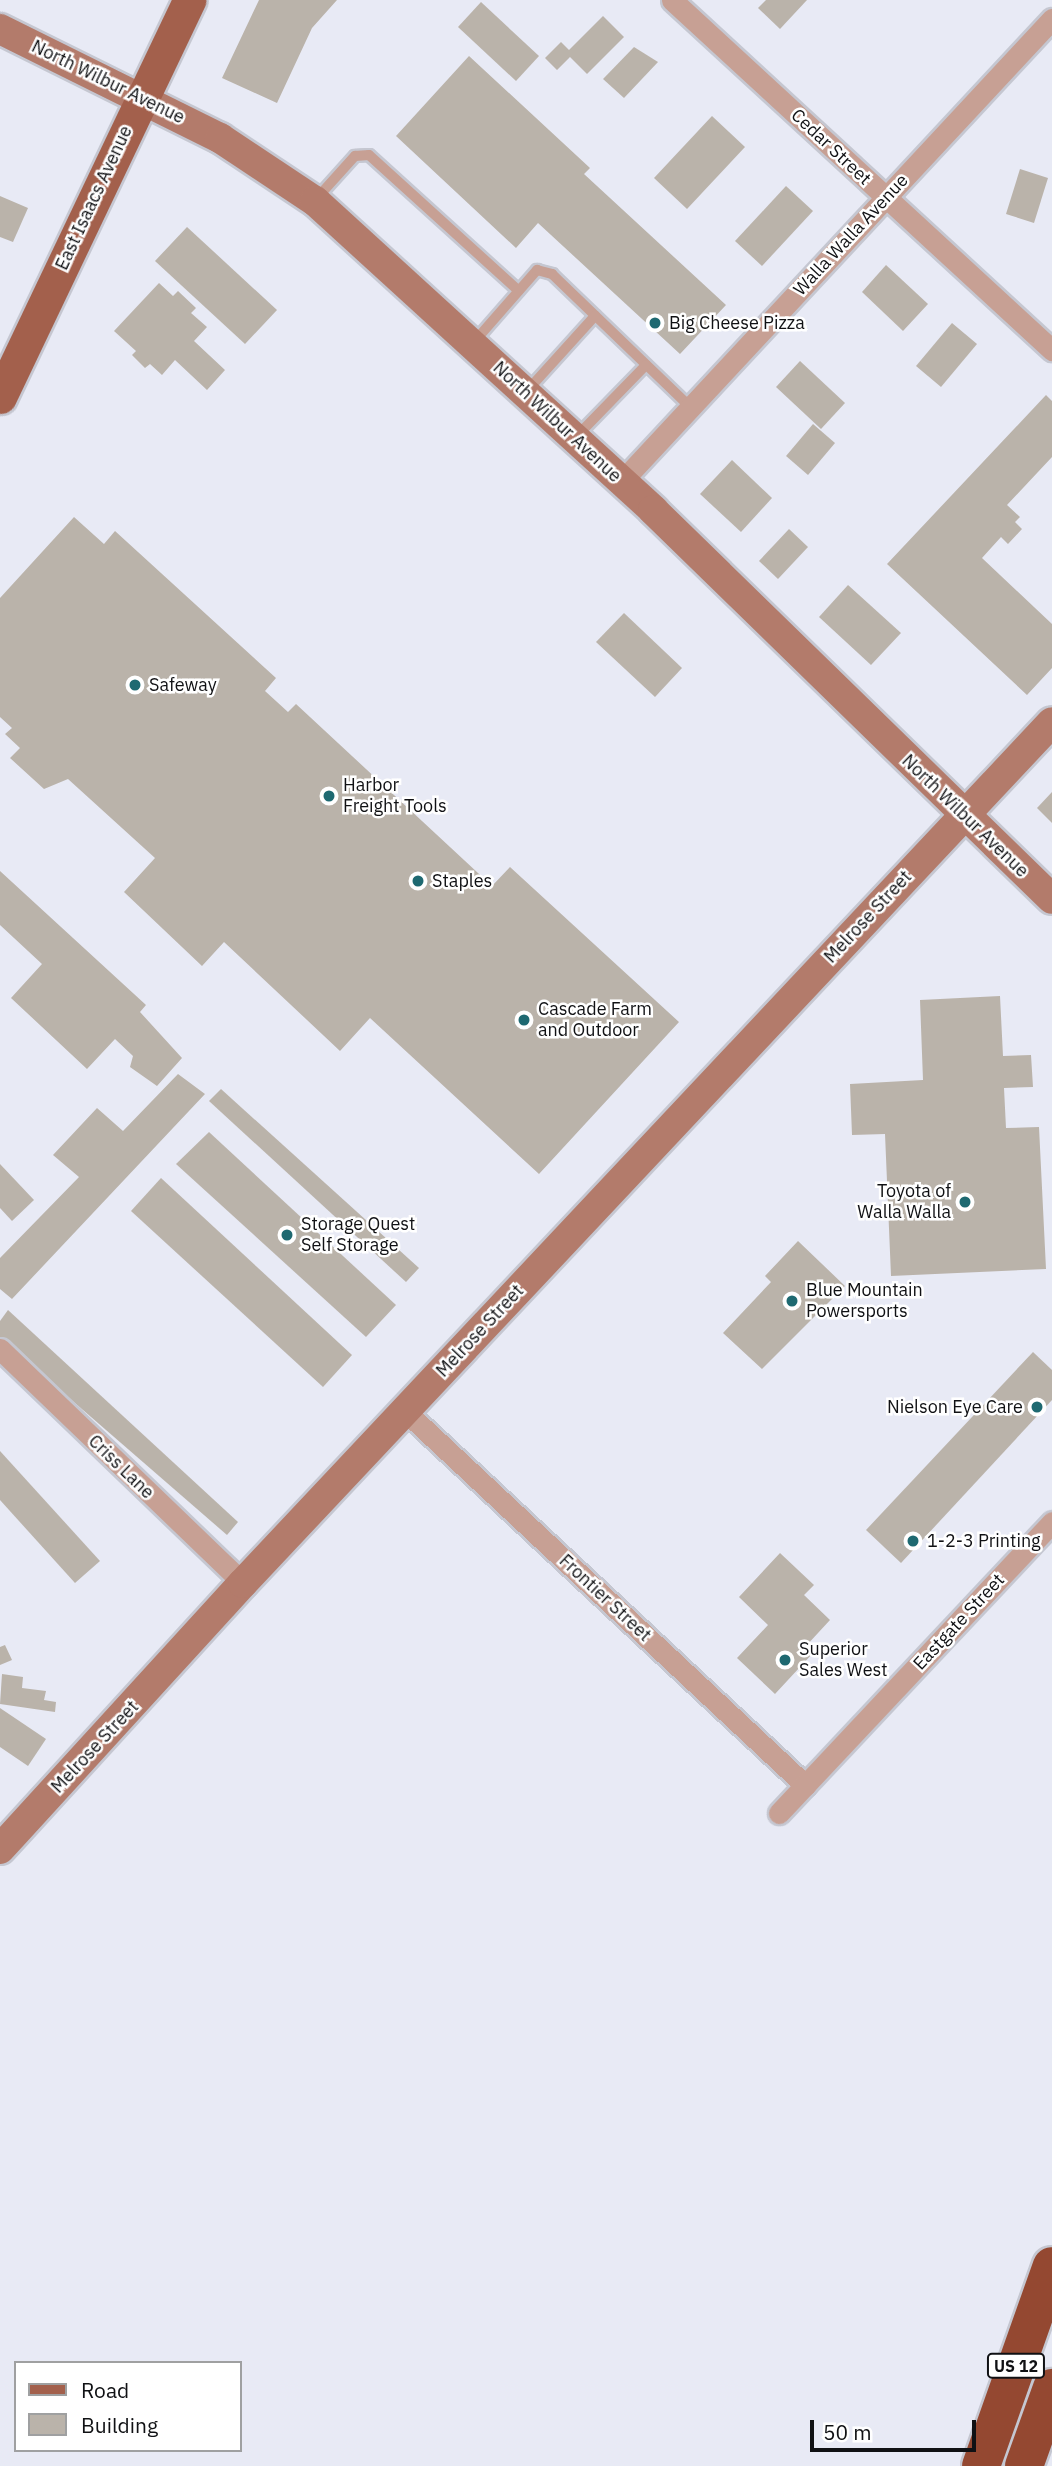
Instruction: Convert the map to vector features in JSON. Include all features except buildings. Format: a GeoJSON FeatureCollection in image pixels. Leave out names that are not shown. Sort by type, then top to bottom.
{"type":"FeatureCollection","features":[{"type":"Feature","properties":{"kind":"highway","name":"US 12"},"geometry":{"type":"LineString","coordinates":[[981,2466],[1052,2266]]}},
{"type":"Feature","properties":{"kind":"highway","name":"US 12"},"geometry":{"type":"LineString","coordinates":[[1024,2466],[1052,2388]]}},
{"type":"Feature","properties":{"kind":"main road","name":"East Isaacs Avenue"},"geometry":{"type":"LineString","coordinates":[[0,397],[189,0]]}},
{"type":"Feature","properties":{"kind":"main road","name":"North Wilbur Avenue"},"geometry":{"type":"LineString","coordinates":[[0,29],[142,97],[251,156],[315,201],[575,438],[963,816],[1052,899]]}},
{"type":"Feature","properties":{"kind":"main road","name":"Melrose Street"},"geometry":{"type":"LineString","coordinates":[[0,1849],[243,1583],[1052,722]]}},
{"type":"Feature","properties":{"kind":"street","name":"Cedar Street"},"geometry":{"type":"LineString","coordinates":[[673,0],[1052,350]]}},
{"type":"Feature","properties":{"kind":"street","name":"Walla Walla Avenue"},"geometry":{"type":"LineString","coordinates":[[621,482],[1052,19]]}},
{"type":"Feature","properties":{"kind":"street","name":"Criss Lane"},"geometry":{"type":"LineString","coordinates":[[0,1349],[243,1583]]}},
{"type":"Feature","properties":{"kind":"street","name":"Frontier Street"},"geometry":{"type":"LineString","coordinates":[[405,1411],[805,1786]]}},
{"type":"Feature","properties":{"kind":"street","name":"Eastgate Street"},"geometry":{"type":"LineString","coordinates":[[779,1813],[1052,1522]]}},
{"type":"Feature","properties":{"kind":"lane"},"geometry":{"type":"LineString","coordinates":[[315,201],[355,156],[369,155],[519,291]]}},
{"type":"Feature","properties":{"kind":"lane"},"geometry":{"type":"LineString","coordinates":[[472,344],[537,270],[552,274],[690,407]]}},
{"type":"Feature","properties":{"kind":"lane"},"geometry":{"type":"LineString","coordinates":[[525,393],[595,316]]}},
{"type":"Feature","properties":{"kind":"lane"},"geometry":{"type":"LineString","coordinates":[[575,438],[646,365]]}},
{"type":"Feature","properties":{"kind":"place","name":"Big Cheese Pizza"},"geometry":{"type":"Point","coordinates":[655,323]}},
{"type":"Feature","properties":{"kind":"place","name":"Safeway"},"geometry":{"type":"Point","coordinates":[135,685]}},
{"type":"Feature","properties":{"kind":"place","name":"Harbor Freight Tools"},"geometry":{"type":"Point","coordinates":[329,796]}},
{"type":"Feature","properties":{"kind":"place","name":"Staples"},"geometry":{"type":"Point","coordinates":[418,881]}},
{"type":"Feature","properties":{"kind":"place","name":"Cascade Farm and Outdoor"},"geometry":{"type":"Point","coordinates":[524,1020]}},
{"type":"Feature","properties":{"kind":"place","name":"Toyota of Walla Walla"},"geometry":{"type":"Point","coordinates":[965,1202]}},
{"type":"Feature","properties":{"kind":"place","name":"Storage Quest Self Storage"},"geometry":{"type":"Point","coordinates":[287,1235]}},
{"type":"Feature","properties":{"kind":"place","name":"Blue Mountain Powersports"},"geometry":{"type":"Point","coordinates":[792,1301]}},
{"type":"Feature","properties":{"kind":"place","name":"Nielson Eye Care"},"geometry":{"type":"Point","coordinates":[1037,1407]}},
{"type":"Feature","properties":{"kind":"place","name":"1-2-3 Printing"},"geometry":{"type":"Point","coordinates":[913,1541]}},
{"type":"Feature","properties":{"kind":"place","name":"Superior Sales West"},"geometry":{"type":"Point","coordinates":[785,1660]}}]}
